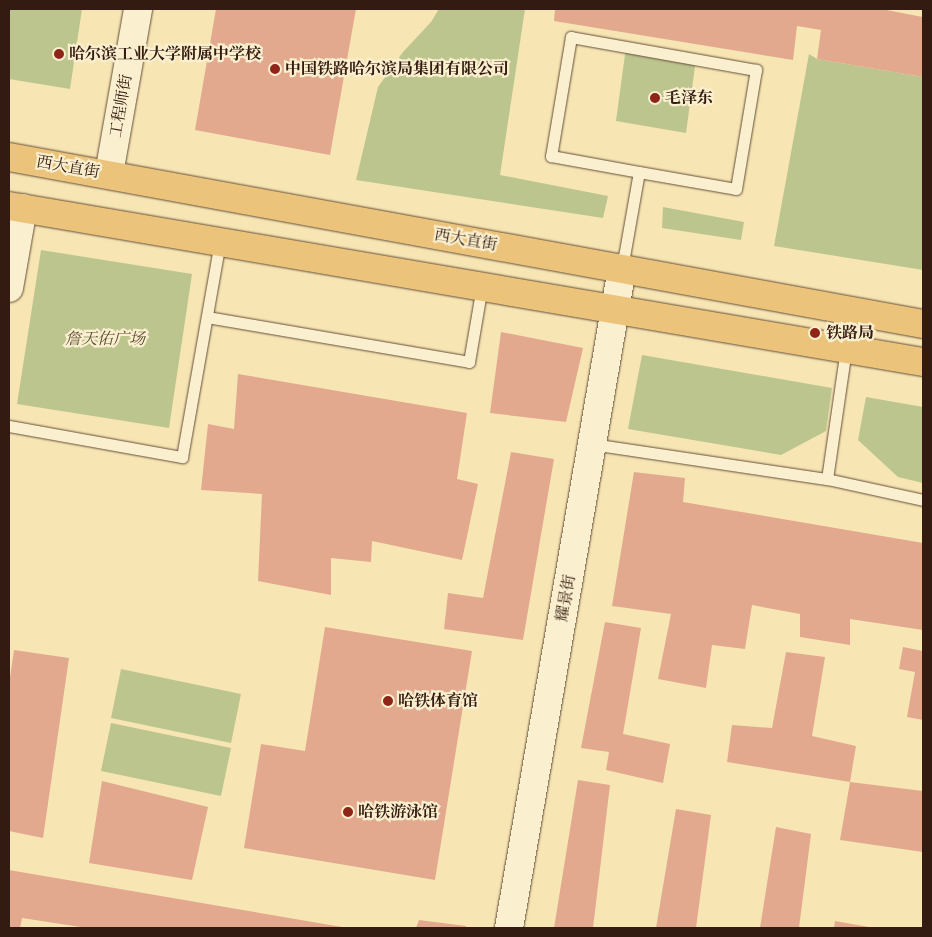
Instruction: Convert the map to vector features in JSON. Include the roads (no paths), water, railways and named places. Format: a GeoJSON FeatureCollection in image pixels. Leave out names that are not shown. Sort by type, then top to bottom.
{"type":"FeatureCollection","features":[{"type":"Feature","properties":{"kind":"main road","name":"西大直街"},"geometry":{"type":"LineString","coordinates":[[9,157],[923,324]]}},
{"type":"Feature","properties":{"kind":"main road"},"geometry":{"type":"LineString","coordinates":[[16,207],[923,362]]}},
{"type":"Feature","properties":{"kind":"street","name":"工程师街"},"geometry":{"type":"LineString","coordinates":[[109,174],[138,9]]}},
{"type":"Feature","properties":{"kind":"street"},"geometry":{"type":"LineString","coordinates":[[9,288],[16,207]]}},
{"type":"Feature","properties":{"kind":"street","name":"耀景街"},"geometry":{"type":"LineString","coordinates":[[510,928],[622,268]]}},
{"type":"Feature","properties":{"kind":"lane"},"geometry":{"type":"LineString","coordinates":[[571,37],[756,70],[736,189],[639,172],[551,156],[571,37]]}},
{"type":"Feature","properties":{"kind":"lane"},"geometry":{"type":"LineString","coordinates":[[622,268],[639,172]]}},
{"type":"Feature","properties":{"kind":"lane"},"geometry":{"type":"LineString","coordinates":[[9,426],[182,457],[220,242]]}},
{"type":"Feature","properties":{"kind":"lane"},"geometry":{"type":"LineString","coordinates":[[207,316],[469,362],[482,286]]}},
{"type":"Feature","properties":{"kind":"lane"},"geometry":{"type":"LineString","coordinates":[[827,479],[846,348]]}},
{"type":"Feature","properties":{"kind":"lane"},"geometry":{"type":"LineString","coordinates":[[592,444],[827,479],[923,500]]}},
{"type":"Feature","properties":{"kind":"place","name":"哈尔滨工业大学附属中学校"},"geometry":{"type":"Point","coordinates":[59,54]}},
{"type":"Feature","properties":{"kind":"place","name":"中国铁路哈尔滨局集团有限公司"},"geometry":{"type":"Point","coordinates":[275,69]}},
{"type":"Feature","properties":{"kind":"place","name":"毛泽东"},"geometry":{"type":"Point","coordinates":[655,98]}},
{"type":"Feature","properties":{"kind":"place","name":"铁路局"},"geometry":{"type":"Point","coordinates":[815,333]}},
{"type":"Feature","properties":{"kind":"place","name":"哈铁体育馆"},"geometry":{"type":"Point","coordinates":[388,701]}},
{"type":"Feature","properties":{"kind":"place","name":"哈铁游泳馆"},"geometry":{"type":"Point","coordinates":[348,812]}},
{"type":"Feature","properties":{"kind":"park label","name":"詹天佑广场"},"geometry":{"type":"Point","coordinates":[105,339]}}]}
